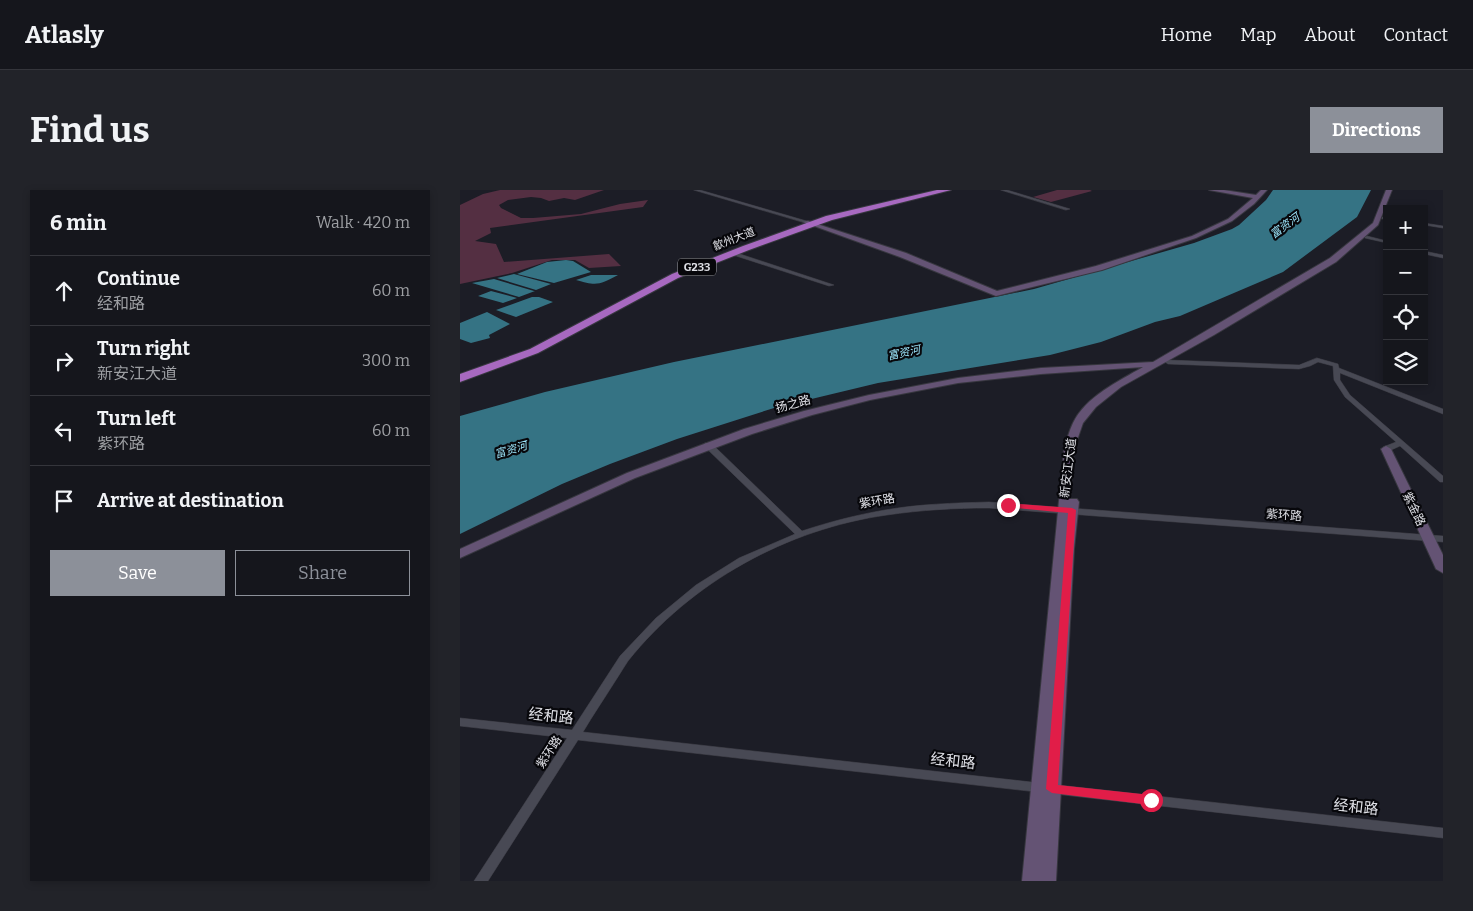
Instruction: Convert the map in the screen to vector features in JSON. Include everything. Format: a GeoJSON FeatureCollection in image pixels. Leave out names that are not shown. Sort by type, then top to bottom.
{"type":"FeatureCollection","features":[{"type":"Feature","properties":{"kind":"highway","name":"歙州大道"},"geometry":{"type":"LineString","coordinates":[[460,376],[529,350],[680,271],[810,222],[937,190]]}},
{"type":"Feature","properties":{"kind":"highway","name":"歙州大道"},"geometry":{"type":"LineString","coordinates":[[460,376],[534,351],[675,276],[810,222],[947,190]]}},
{"type":"Feature","properties":{"kind":"street"},"geometry":{"type":"LineString","coordinates":[[696,190],[810,222],[909,253],[1004,292]]}},
{"type":"Feature","properties":{"kind":"street"},"geometry":{"type":"LineString","coordinates":[[1003,190],[1068,209]]}},
{"type":"Feature","properties":{"kind":"street"},"geometry":{"type":"LineString","coordinates":[[1212,190],[1258,196]]}},
{"type":"Feature","properties":{"kind":"street"},"geometry":{"type":"LineString","coordinates":[[810,222],[903,255],[996,294],[1099,268],[1194,237],[1230,220],[1264,190]]}},
{"type":"Feature","properties":{"kind":"street","name":"新安江大道"},"geometry":{"type":"LineString","coordinates":[[1032,881],[1046,788],[1068,510],[1078,443],[1089,417],[1117,391],[1333,260],[1376,224],[1389,190]]}},
{"type":"Feature","properties":{"kind":"street","name":"新安江大道"},"geometry":{"type":"LineString","coordinates":[[1389,205],[1394,190]]}},
{"type":"Feature","properties":{"kind":"street","name":"新安江大道"},"geometry":{"type":"LineString","coordinates":[[1162,363],[1324,271],[1379,227],[1383,221]]}},
{"type":"Feature","properties":{"kind":"street"},"geometry":{"type":"LineString","coordinates":[[1428,225],[1443,227]]}},
{"type":"Feature","properties":{"kind":"street"},"geometry":{"type":"LineString","coordinates":[[1367,237],[1383,241]]}},
{"type":"Feature","properties":{"kind":"street"},"geometry":{"type":"LineString","coordinates":[[732,253],[831,285]]}},
{"type":"Feature","properties":{"kind":"street"},"geometry":{"type":"LineString","coordinates":[[1428,253],[1443,257]]}},
{"type":"Feature","properties":{"kind":"street"},"geometry":{"type":"LineString","coordinates":[[1162,363],[1299,366],[1319,360],[1336,364],[1337,380],[1348,396],[1443,480]]}},
{"type":"Feature","properties":{"kind":"street","name":"扬之路"},"geometry":{"type":"LineString","coordinates":[[460,554],[576,498],[708,445],[788,418],[918,387],[1050,369],[1162,363]]}},
{"type":"Feature","properties":{"kind":"street"},"geometry":{"type":"LineString","coordinates":[[1336,369],[1443,412]]}},
{"type":"Feature","properties":{"kind":"street"},"geometry":{"type":"LineString","coordinates":[[1386,449],[1401,443]]}},
{"type":"Feature","properties":{"kind":"street"},"geometry":{"type":"LineString","coordinates":[[708,445],[800,534]]}},
{"type":"Feature","properties":{"kind":"street","name":"紫金路"},"geometry":{"type":"LineString","coordinates":[[1386,449],[1443,569]]}},
{"type":"Feature","properties":{"kind":"street","name":"紫环路"},"geometry":{"type":"LineString","coordinates":[[481,881],[624,658],[664,615],[692,591],[721,571],[761,550],[800,534],[858,517],[934,506],[989,505],[1443,539]]}},
{"type":"Feature","properties":{"kind":"street","name":"经和路"},"geometry":{"type":"LineString","coordinates":[[460,722],[1443,833]]}},
{"type":"Feature","properties":{"kind":"street","name":"新安江大道"},"geometry":{"type":"LineString","coordinates":[[1046,788],[1046,881]]}},
{"type":"Feature","properties":{"kind":"shaded area"},"geometry":{"type":"Polygon","coordinates":[[[500,190],[604,190],[575,200],[564,198],[549,201],[531,197],[508,200],[499,205],[501,208],[521,218],[581,214],[620,204],[648,200],[643,207],[490,228],[491,233],[475,241],[496,244],[504,262],[609,254],[621,266],[589,268],[575,260],[552,260],[512,273],[460,284],[460,205],[483,194],[500,190]]]}},
{"type":"Feature","properties":{"kind":"shaded area"},"geometry":{"type":"Polygon","coordinates":[[[1057,190],[1092,191],[1051,202],[1033,197],[1057,190]]]}},
{"type":"Feature","properties":{"kind":"water","name":"富资河"},"geometry":{"type":"Polygon","coordinates":[[[1273,190],[1371,190],[1357,217],[1283,272],[1180,316],[1155,322],[1101,342],[1050,355],[878,383],[774,408],[677,439],[610,464],[562,484],[460,534],[460,416],[545,392],[674,362],[1034,289],[1194,243],[1232,229],[1266,200],[1273,190]]]}},
{"type":"Feature","properties":{"kind":"water"},"geometry":{"type":"Polygon","coordinates":[[[573,261],[591,272],[554,283],[517,274],[547,262],[573,261]]]}},
{"type":"Feature","properties":{"kind":"water"},"geometry":{"type":"Polygon","coordinates":[[[514,274],[551,284],[536,290],[497,278],[514,274]]]}},
{"type":"Feature","properties":{"kind":"water"},"geometry":{"type":"Polygon","coordinates":[[[591,275],[618,275],[598,284],[576,280],[591,275]]]}},
{"type":"Feature","properties":{"kind":"water"},"geometry":{"type":"Polygon","coordinates":[[[494,279],[535,291],[519,297],[472,283],[494,279]]]}},
{"type":"Feature","properties":{"kind":"water"},"geometry":{"type":"Polygon","coordinates":[[[491,291],[517,298],[503,303],[478,296],[491,291]]]}},
{"type":"Feature","properties":{"kind":"water"},"geometry":{"type":"Polygon","coordinates":[[[532,297],[539,297],[553,302],[516,317],[496,310],[532,297]]]}},
{"type":"Feature","properties":{"kind":"water"},"geometry":{"type":"Polygon","coordinates":[[[487,312],[510,324],[489,335],[490,338],[471,343],[460,339],[460,323],[487,312]]]}},
{"type":"Feature","properties":{"kind":"route"},"geometry":{"type":"LineString","coordinates":[[1008,505],[1072,510],[1052,789],[1151,800]]}}]}
